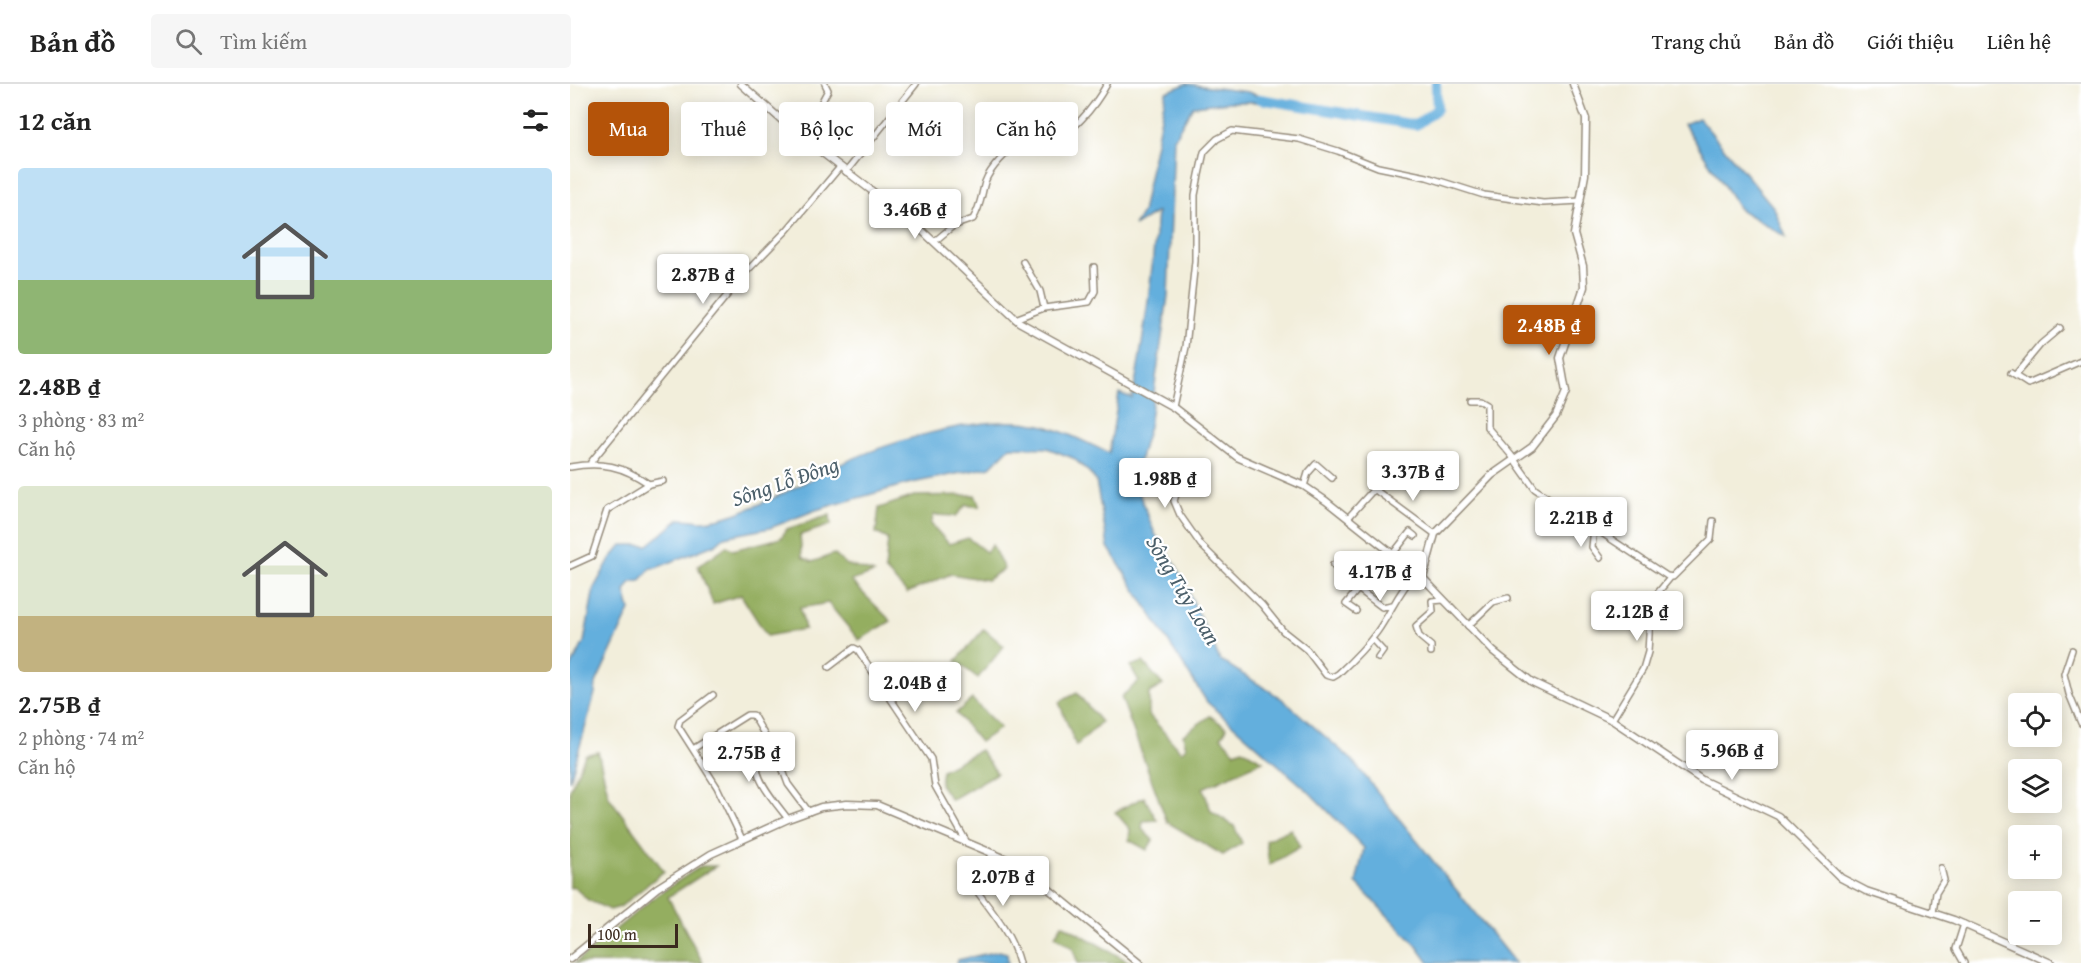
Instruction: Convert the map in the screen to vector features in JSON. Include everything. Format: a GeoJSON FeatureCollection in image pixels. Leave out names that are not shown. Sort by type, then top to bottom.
{"type":"FeatureCollection","features":[{"type":"Feature","properties":{"kind":"street"},"geometry":{"type":"LineString","coordinates":[[822,102],[828,90],[825,84]]}},
{"type":"Feature","properties":{"kind":"street"},"geometry":{"type":"LineString","coordinates":[[846,172],[916,84]]}},
{"type":"Feature","properties":{"kind":"street"},"geometry":{"type":"LineString","coordinates":[[935,242],[953,226],[973,219],[981,204],[988,177],[1010,150],[1021,142],[1041,144],[1057,138],[1088,112],[1107,84]]}},
{"type":"Feature","properties":{"kind":"street"},"geometry":{"type":"LineString","coordinates":[[1422,578],[1435,534],[1465,500],[1532,447],[1550,424],[1566,392],[1560,358],[1584,287],[1583,266],[1574,234],[1585,175],[1586,119],[1573,84]]}},
{"type":"Feature","properties":{"kind":"street"},"geometry":{"type":"LineString","coordinates":[[743,85],[779,117]]}},
{"type":"Feature","properties":{"kind":"street"},"geometry":{"type":"LineString","coordinates":[[1173,407],[1186,347],[1195,261],[1196,195],[1199,175],[1204,153],[1217,139],[1232,131],[1260,132],[1299,139],[1338,151],[1378,168],[1427,177],[1484,195],[1543,203],[1581,201]]}},
{"type":"Feature","properties":{"kind":"street"},"geometry":{"type":"LineString","coordinates":[[826,156],[935,242],[1015,319],[1173,407],[1237,457],[1304,486],[1422,578],[1493,651],[1532,682],[1612,720],[1702,780],[1778,816],[1841,878],[1866,891],[1964,924],[2051,963]]}},
{"type":"Feature","properties":{"kind":"street"},"geometry":{"type":"LineString","coordinates":[[591,462],[746,272],[787,230],[840,167]]}},
{"type":"Feature","properties":{"kind":"street"},"geometry":{"type":"LineString","coordinates":[[1023,261],[1040,291],[1044,308]]}},
{"type":"Feature","properties":{"kind":"street"},"geometry":{"type":"LineString","coordinates":[[1015,319],[1044,308],[1089,302],[1095,291],[1094,267]]}},
{"type":"Feature","properties":{"kind":"street"},"geometry":{"type":"LineString","coordinates":[[2060,328],[2041,344],[2013,374],[2028,384],[2081,362]]}},
{"type":"Feature","properties":{"kind":"street"},"geometry":{"type":"LineString","coordinates":[[1470,400],[1480,400],[1487,404],[1486,425],[1535,489],[1670,578]]}},
{"type":"Feature","properties":{"kind":"street"},"geometry":{"type":"LineString","coordinates":[[1304,486],[1315,461],[1332,478]]}},
{"type":"Feature","properties":{"kind":"street"},"geometry":{"type":"LineString","coordinates":[[570,467],[591,462],[625,470],[649,484]]}},
{"type":"Feature","properties":{"kind":"street"},"geometry":{"type":"LineString","coordinates":[[1201,470],[1180,482],[1174,501],[1180,515],[1201,545],[1262,605],[1283,631],[1307,650],[1326,675],[1333,677],[1338,674],[1372,639],[1401,589],[1416,573]]}},
{"type":"Feature","properties":{"kind":"street"},"geometry":{"type":"LineString","coordinates":[[570,566],[592,556],[607,510],[649,484],[663,481]]}},
{"type":"Feature","properties":{"kind":"street"},"geometry":{"type":"LineString","coordinates":[[1348,519],[1374,489],[1435,534]]}},
{"type":"Feature","properties":{"kind":"street"},"geometry":{"type":"LineString","coordinates":[[1612,720],[1644,669],[1648,652],[1651,601],[1670,578],[1689,564],[1711,539],[1713,521]]}},
{"type":"Feature","properties":{"kind":"street"},"geometry":{"type":"LineString","coordinates":[[1594,528],[1592,547],[1600,558]]}},
{"type":"Feature","properties":{"kind":"street"},"geometry":{"type":"LineString","coordinates":[[1392,555],[1410,532],[1415,536]]}},
{"type":"Feature","properties":{"kind":"street"},"geometry":{"type":"LineString","coordinates":[[1333,565],[1358,589],[1382,607],[1392,605]]}},
{"type":"Feature","properties":{"kind":"street"},"geometry":{"type":"LineString","coordinates":[[1356,611],[1346,604],[1358,589]]}},
{"type":"Feature","properties":{"kind":"street"},"geometry":{"type":"LineString","coordinates":[[1468,626],[1493,602],[1508,598]]}},
{"type":"Feature","properties":{"kind":"street"},"geometry":{"type":"LineString","coordinates":[[1431,652],[1431,646],[1419,636],[1416,626],[1433,611],[1432,601],[1443,600]]}},
{"type":"Feature","properties":{"kind":"street"},"geometry":{"type":"LineString","coordinates":[[1372,639],[1383,651],[1378,658]]}},
{"type":"Feature","properties":{"kind":"street"},"geometry":{"type":"LineString","coordinates":[[829,667],[854,648],[858,650],[931,759],[935,786],[966,841]]}},
{"type":"Feature","properties":{"kind":"street"},"geometry":{"type":"LineString","coordinates":[[2072,650],[2064,674],[2068,694],[2081,723]]}},
{"type":"Feature","properties":{"kind":"street"},"geometry":{"type":"LineString","coordinates":[[713,695],[678,724],[717,787],[742,839]]}},
{"type":"Feature","properties":{"kind":"street"},"geometry":{"type":"LineString","coordinates":[[693,749],[750,714],[774,751],[788,784],[809,812]]}},
{"type":"Feature","properties":{"kind":"street"},"geometry":{"type":"LineString","coordinates":[[774,751],[761,760],[757,771],[760,780],[788,819]]}},
{"type":"Feature","properties":{"kind":"street"},"geometry":{"type":"LineString","coordinates":[[570,959],[657,888],[742,839],[788,819],[847,804],[877,805],[1018,864],[1139,963]]}},
{"type":"Feature","properties":{"kind":"street"},"geometry":{"type":"LineString","coordinates":[[995,853],[971,876],[970,882],[999,920],[1015,947],[1019,963]]}},
{"type":"Feature","properties":{"kind":"street"},"geometry":{"type":"LineString","coordinates":[[1933,913],[1936,892],[1944,880],[1941,868]]}},
{"type":"Feature","properties":{"kind":"street"},"geometry":{"type":"LineString","coordinates":[[1964,924],[1956,949],[1964,963]]}},
{"type":"Feature","properties":{"kind":"green space"},"geometry":{"type":"Polygon","coordinates":[[[975,495],[980,507],[966,505],[956,516],[934,515],[931,524],[949,544],[968,538],[986,552],[992,545],[1004,569],[987,580],[951,574],[907,593],[885,570],[888,539],[876,533],[879,508],[914,496],[975,495]]]}},
{"type":"Feature","properties":{"kind":"green space"},"geometry":{"type":"Polygon","coordinates":[[[830,515],[831,525],[800,535],[802,557],[812,562],[834,554],[845,564],[874,573],[851,581],[891,621],[859,640],[828,603],[800,608],[805,629],[767,636],[741,595],[713,604],[698,566],[727,546],[733,550],[781,538],[787,529],[830,515]]]}},
{"type":"Feature","properties":{"kind":"green space"},"geometry":{"type":"Polygon","coordinates":[[[984,629],[1004,646],[978,678],[956,661],[984,629]]]}},
{"type":"Feature","properties":{"kind":"green space"},"geometry":{"type":"Polygon","coordinates":[[[1143,662],[1163,685],[1149,693],[1149,715],[1181,752],[1186,747],[1183,735],[1210,716],[1227,728],[1221,737],[1235,752],[1242,749],[1263,761],[1203,788],[1211,811],[1234,826],[1242,843],[1223,855],[1167,822],[1121,697],[1139,681],[1130,666],[1143,662]]]}},
{"type":"Feature","properties":{"kind":"green space"},"geometry":{"type":"Polygon","coordinates":[[[1077,693],[1101,722],[1076,746],[1059,702],[1077,693]]]}},
{"type":"Feature","properties":{"kind":"green space"},"geometry":{"type":"Polygon","coordinates":[[[972,699],[1000,728],[980,742],[956,713],[972,699]]]}},
{"type":"Feature","properties":{"kind":"green space"},"geometry":{"type":"Polygon","coordinates":[[[980,750],[997,773],[951,800],[940,784],[942,770],[980,750]]]}},
{"type":"Feature","properties":{"kind":"green space"},"geometry":{"type":"Polygon","coordinates":[[[598,752],[609,797],[664,871],[620,907],[610,910],[588,900],[574,887],[570,888],[570,790],[585,755],[598,752]]]}},
{"type":"Feature","properties":{"kind":"green space"},"geometry":{"type":"Polygon","coordinates":[[[1144,797],[1157,820],[1143,821],[1142,829],[1153,840],[1147,850],[1129,840],[1130,829],[1115,812],[1144,797]]]}},
{"type":"Feature","properties":{"kind":"green space"},"geometry":{"type":"Polygon","coordinates":[[[1291,829],[1300,847],[1269,865],[1266,840],[1291,829]]]}},
{"type":"Feature","properties":{"kind":"green space"},"geometry":{"type":"Polygon","coordinates":[[[701,866],[716,866],[668,897],[703,963],[575,963],[657,895],[701,866]]]}},
{"type":"Feature","properties":{"kind":"green space"},"geometry":{"type":"Polygon","coordinates":[[[1062,924],[1131,963],[1078,963],[1072,947],[1055,936],[1062,924]]]}},
{"type":"Feature","properties":{"kind":"water"},"geometry":{"type":"Polygon","coordinates":[[[1186,84],[1248,92],[1274,102],[1230,102],[1193,106],[1174,138],[1168,296],[1149,426],[1134,480],[1155,534],[1176,565],[1220,660],[1281,698],[1352,760],[1515,963],[1429,963],[1416,945],[1356,883],[1364,848],[1309,792],[1207,702],[1108,547],[1096,481],[1073,458],[1047,448],[1010,447],[990,467],[907,484],[816,510],[770,528],[724,537],[716,544],[651,568],[640,581],[631,582],[625,591],[630,610],[596,683],[570,781],[570,669],[584,642],[594,588],[610,559],[622,545],[648,545],[680,519],[703,521],[747,510],[870,452],[929,433],[959,427],[1017,422],[1041,425],[1109,453],[1119,393],[1132,398],[1148,306],[1157,212],[1134,226],[1142,213],[1166,92],[1186,84]]]}},
{"type":"Feature","properties":{"kind":"water"},"geometry":{"type":"Polygon","coordinates":[[[1699,118],[1774,208],[1786,237],[1739,209],[1684,124],[1699,118]]]}},
{"type":"Feature","properties":{"kind":"water"},"geometry":{"type":"Polygon","coordinates":[[[999,951],[1007,953],[1008,963],[957,963],[958,960],[999,951]]]}},
{"type":"Feature","properties":{"kind":"waterway","name":"Sông Túy Loan"},"geometry":{"type":"LineString","coordinates":[[1260,99],[1416,125],[1437,109],[1436,84]]}},
{"type":"Feature","properties":{"kind":"water label","name":"Sông Lỗ Đông"},"geometry":{"type":"Point","coordinates":[785,481]}}]}
